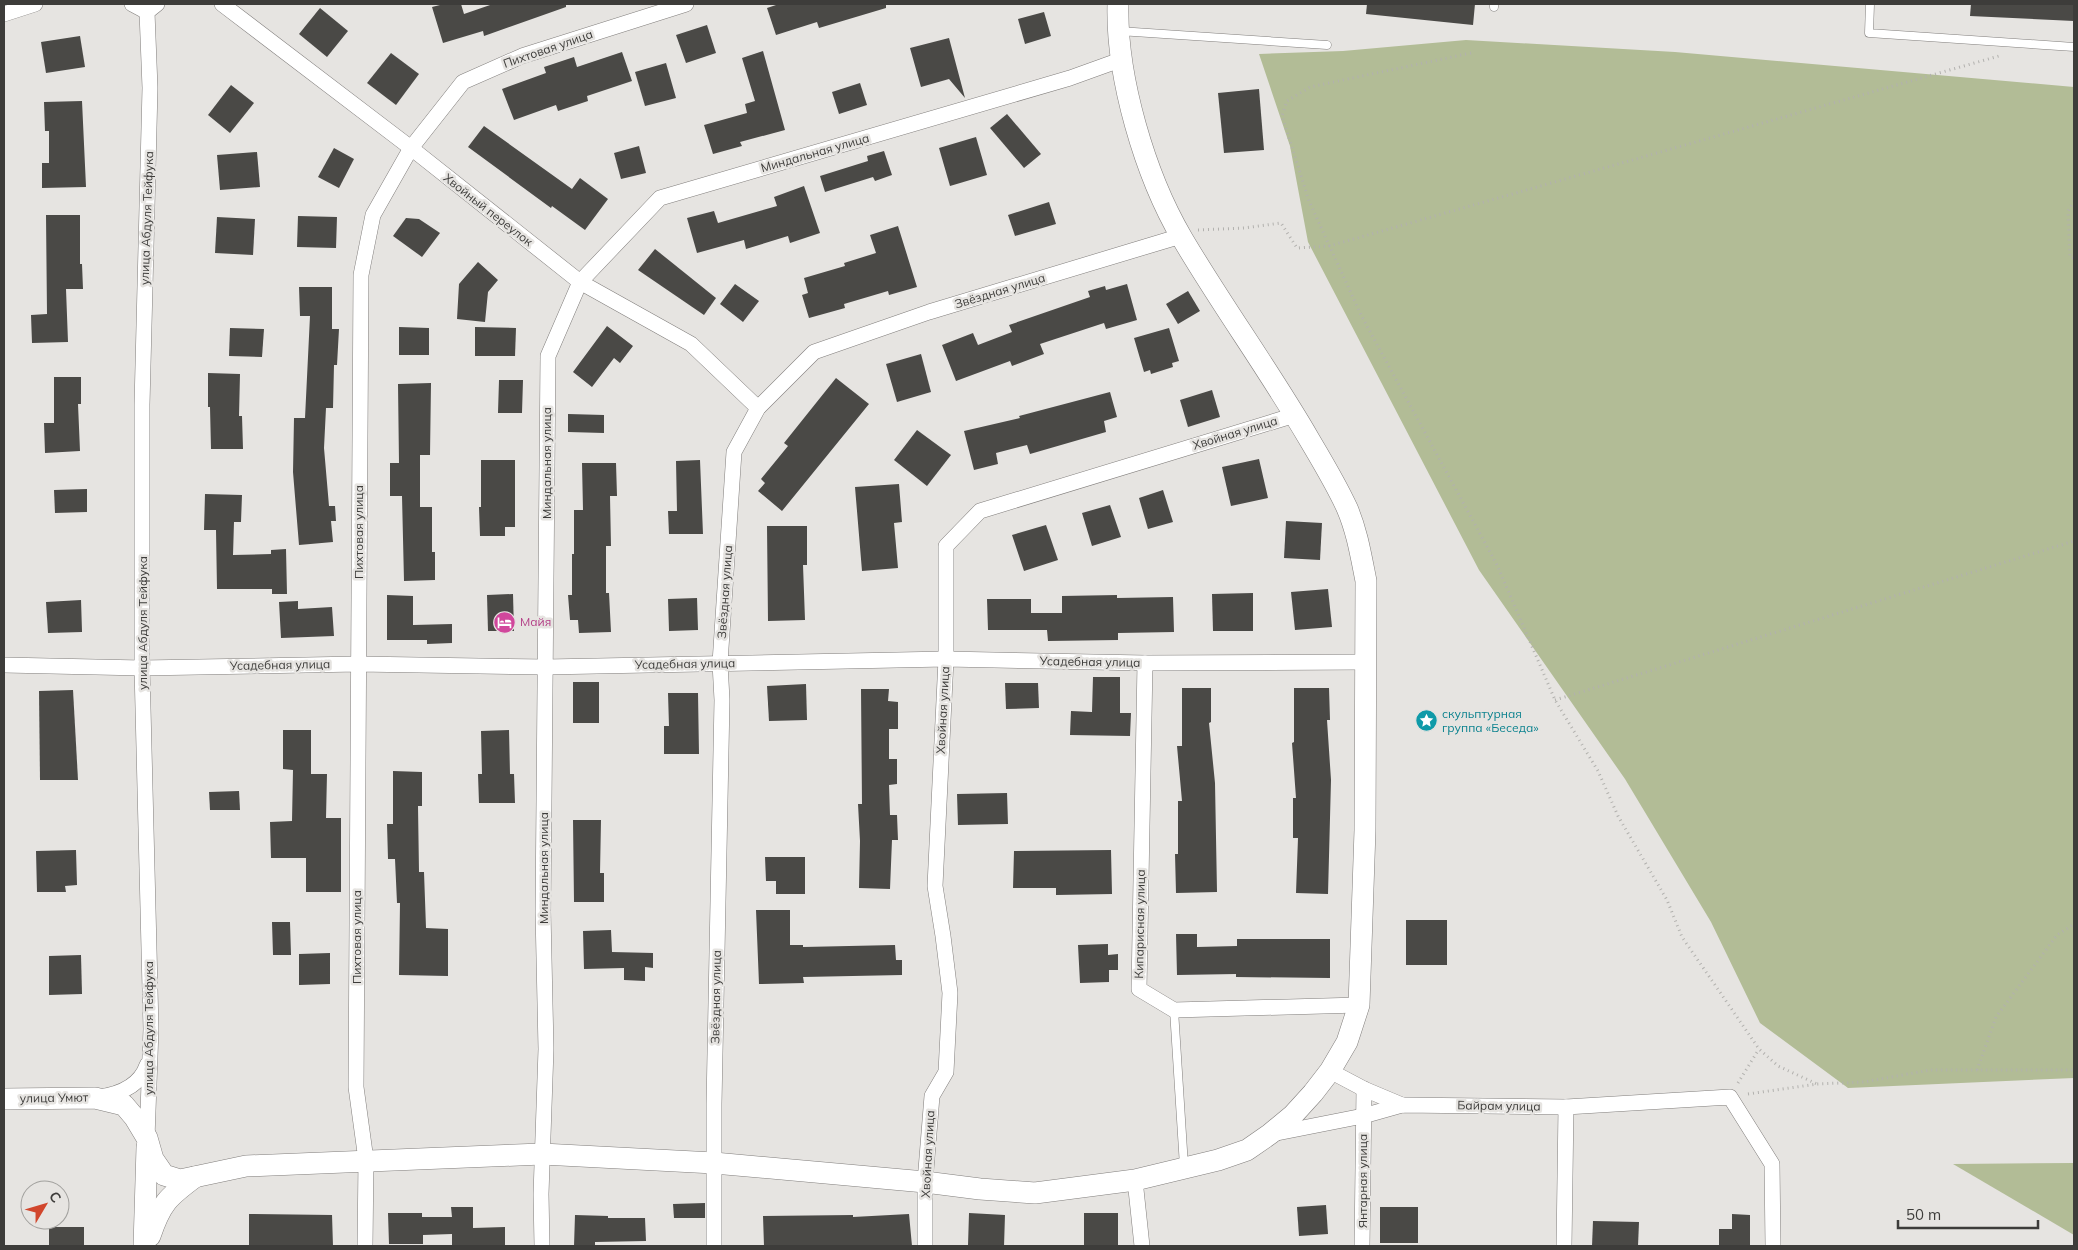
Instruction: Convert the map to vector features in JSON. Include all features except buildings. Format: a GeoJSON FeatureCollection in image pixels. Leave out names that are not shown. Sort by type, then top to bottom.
{"type":"FeatureCollection","features":[{"type":"Feature","properties":{"kind":"street"},"geometry":{"type":"LineString","coordinates":[[4,14],[35,4]]}},
{"type":"Feature","properties":{"kind":"street"},"geometry":{"type":"LineString","coordinates":[[132,4],[152,8]]}},
{"type":"Feature","properties":{"kind":"street","name":"Хвойный переулок"},"geometry":{"type":"LineString","coordinates":[[222,4],[411,148],[580,282],[691,344],[758,408]]}},
{"type":"Feature","properties":{"kind":"street","name":"Пихтовая улица"},"geometry":{"type":"LineString","coordinates":[[365,1246],[366,1160],[356,1087],[361,275],[373,216],[411,148],[463,82],[522,56],[686,4]]}},
{"type":"Feature","properties":{"kind":"street","name":"улица Умют"},"geometry":{"type":"LineString","coordinates":[[4,1099],[95,1098],[124,1105],[135,1118],[147,1138],[152,1158],[164,1175],[180,1180],[246,1166],[542,1154],[714,1163],[1035,1193],[1135,1180],[1247,1150],[1294,1114],[1330,1071],[1347,1042],[1358,1005],[1365,830],[1366,581],[1359,545],[1347,508],[1295,415],[1181,236],[1153,177],[1134,118],[1120,60],[1117,31],[1118,4]]}},
{"type":"Feature","properties":{"kind":"street","name":"улица Абдуля Тейфука"},"geometry":{"type":"LineString","coordinates":[[146,1246],[150,1055],[142,668],[142,406],[152,8]]}},
{"type":"Feature","properties":{"kind":"street","name":"Миндальная улица"},"geometry":{"type":"LineString","coordinates":[[542,1246],[542,1154],[546,1049],[543,912],[548,356],[580,282],[660,198],[1070,78],[1120,60]]}},
{"type":"Feature","properties":{"kind":"street","name":"Звёздная улица"},"geometry":{"type":"LineString","coordinates":[[714,1246],[722,700],[720,664],[734,452],[758,408],[814,352],[929,312],[1181,236]]}},
{"type":"Feature","properties":{"kind":"street","name":"Хвойная улица"},"geometry":{"type":"LineString","coordinates":[[926,1246],[924,1182],[932,1096],[946,1072],[950,993],[935,886],[936,834],[946,659],[946,546],[980,511],[1295,415]]}},
{"type":"Feature","properties":{"kind":"street","name":"Усадебная улица"},"geometry":{"type":"LineString","coordinates":[[4,665],[142,668],[358,664],[546,667],[946,659],[1145,663],[1367,662]]}},
{"type":"Feature","properties":{"kind":"street","name":"Кипарисная улица"},"geometry":{"type":"LineString","coordinates":[[1145,663],[1139,989],[1174,1010]]}},
{"type":"Feature","properties":{"kind":"street"},"geometry":{"type":"LineString","coordinates":[[1174,1010],[1358,1005]]}},
{"type":"Feature","properties":{"kind":"street"},"geometry":{"type":"LineString","coordinates":[[95,1098],[114,1095],[141,1079],[150,1055]]}},
{"type":"Feature","properties":{"kind":"street"},"geometry":{"type":"LineString","coordinates":[[1330,1071],[1364,1090],[1402,1105]]}},
{"type":"Feature","properties":{"kind":"street","name":"Янтарная улица"},"geometry":{"type":"LineString","coordinates":[[1362,1246],[1364,1090]]}},
{"type":"Feature","properties":{"kind":"street"},"geometry":{"type":"LineString","coordinates":[[1730,1097],[1772,1164],[1773,1246]]}},
{"type":"Feature","properties":{"kind":"street","name":"Байрам улица"},"geometry":{"type":"LineString","coordinates":[[1270,1134],[1363,1116],[1402,1105],[1566,1107],[1730,1097]]}},
{"type":"Feature","properties":{"kind":"street"},"geometry":{"type":"LineString","coordinates":[[1564,1246],[1566,1107]]}},
{"type":"Feature","properties":{"kind":"street"},"geometry":{"type":"LineString","coordinates":[[146,1246],[158,1211],[173,1194],[195,1176]]}},
{"type":"Feature","properties":{"kind":"street"},"geometry":{"type":"LineString","coordinates":[[1135,1180],[1142,1246]]}},
{"type":"Feature","properties":{"kind":"lane"},"geometry":{"type":"LineString","coordinates":[[1870,4],[1869,33],[2074,47]]}},
{"type":"Feature","properties":{"kind":"lane"},"geometry":{"type":"LineString","coordinates":[[1117,31],[1327,45]]}},
{"type":"Feature","properties":{"kind":"lane"},"geometry":{"type":"LineString","coordinates":[[1174,1010],[1184,1168]]}},
{"type":"Feature","properties":{"kind":"path"},"geometry":{"type":"LineString","coordinates":[[1181,236],[1203,229],[1244,228],[1281,223],[1297,248],[1329,246],[2011,52],[2025,44]]}},
{"type":"Feature","properties":{"kind":"path"},"geometry":{"type":"LineString","coordinates":[[1471,53],[1310,88],[1287,101],[1282,116],[1309,201],[1361,314],[1497,565],[1555,700],[1598,771],[1618,816],[1667,900],[1682,937],[1759,1049],[1778,1066],[1817,1084]]}},
{"type":"Feature","properties":{"kind":"path"},"geometry":{"type":"LineString","coordinates":[[2074,201],[2068,211],[2070,257],[2074,258]]}},
{"type":"Feature","properties":{"kind":"path"},"geometry":{"type":"LineString","coordinates":[[1555,700],[2074,541]]}},
{"type":"Feature","properties":{"kind":"path"},"geometry":{"type":"LineString","coordinates":[[1977,1070],[1996,1017],[2057,935],[2074,924]]}},
{"type":"Feature","properties":{"kind":"path"},"geometry":{"type":"LineString","coordinates":[[1730,1097],[1759,1049]]}},
{"type":"Feature","properties":{"kind":"path"},"geometry":{"type":"LineString","coordinates":[[1730,1097],[1817,1084],[1864,1082],[1930,1070],[2074,1070]]}},
{"type":"Feature","properties":{"kind":"green space"},"geometry":{"type":"Polygon","coordinates":[[[1466,40],[1675,52],[2074,87],[2074,1078],[1848,1088],[1760,1023],[1711,922],[1625,779],[1479,570],[1308,242],[1290,146],[1259,54],[1343,51],[1466,40]]]}},
{"type":"Feature","properties":{"kind":"green space"},"geometry":{"type":"Polygon","coordinates":[[[2074,1163],[2074,1235],[1953,1164],[2074,1163]]]}},
{"type":"Feature","properties":{"kind":"place","name":"Майя"},"geometry":{"type":"Point","coordinates":[504,622]}},
{"type":"Feature","properties":{"kind":"place","name":"скульптурная группа «Беседа»"},"geometry":{"type":"Point","coordinates":[1426,721]}}]}
